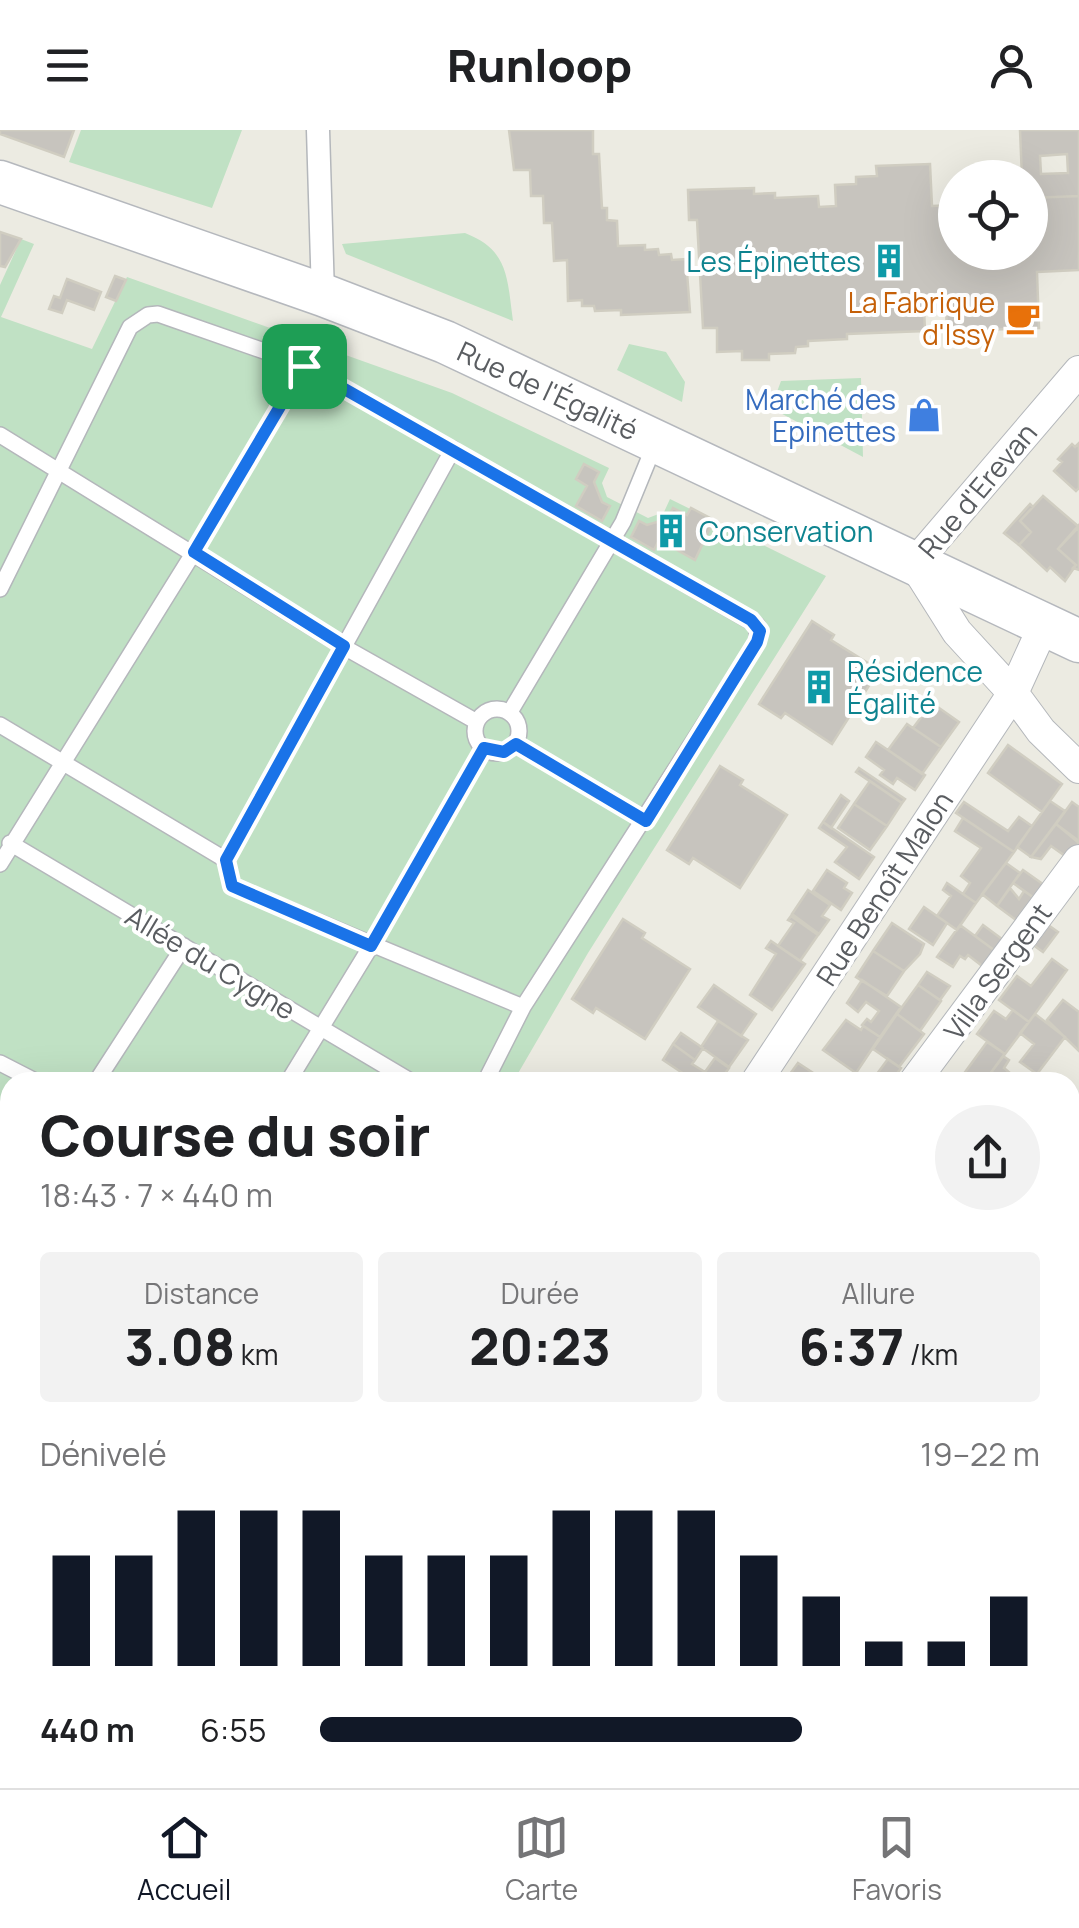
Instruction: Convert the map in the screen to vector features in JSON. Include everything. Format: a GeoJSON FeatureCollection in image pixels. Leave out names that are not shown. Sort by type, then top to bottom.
{"type":"FeatureCollection","features":[{"type":"Feature","properties":{"kind":"main road","name":"Rue de l'Égalité"},"geometry":{"type":"LineString","coordinates":[[0,182],[445,342],[1062,633]]}},
{"type":"Feature","properties":{"kind":"street"},"geometry":{"type":"LineString","coordinates":[[318,130],[323,295]]}},
{"type":"Feature","properties":{"kind":"street","name":"Rue d'Erevan"},"geometry":{"type":"LineString","coordinates":[[914,564],[1079,371]]}},
{"type":"Feature","properties":{"kind":"street"},"geometry":{"type":"LineString","coordinates":[[914,564],[956,632],[1013,692],[1041,731],[1079,768]]}},
{"type":"Feature","properties":{"kind":"street","name":"Rue Benoît Malon"},"geometry":{"type":"LineString","coordinates":[[763,1072],[1013,692],[1062,633]]}},
{"type":"Feature","properties":{"kind":"street","name":"Villa Sergent"},"geometry":{"type":"LineString","coordinates":[[921,1072],[1079,860]]}},
{"type":"Feature","properties":{"kind":"lane"},"geometry":{"type":"LineString","coordinates":[[0,589],[130,327],[148,316],[169,315],[304,366],[751,620],[760,631],[757,642],[646,821],[523,1007],[490,1072]]}},
{"type":"Feature","properties":{"kind":"lane"},"geometry":{"type":"LineString","coordinates":[[0,864],[194,552],[304,366]]}},
{"type":"Feature","properties":{"kind":"lane"},"geometry":{"type":"LineString","coordinates":[[0,436],[476,722]]}},
{"type":"Feature","properties":{"kind":"lane"},"geometry":{"type":"LineString","coordinates":[[510,712],[623,522],[657,440]]}},
{"type":"Feature","properties":{"kind":"lane"},"geometry":{"type":"LineString","coordinates":[[453,450],[226,860],[232,886],[523,1007]]}},
{"type":"Feature","properties":{"kind":"lane"},"geometry":{"type":"LineString","coordinates":[[491,709],[510,712],[519,724],[516,744],[504,752],[484,748],[476,736],[476,722],[491,709]]}},
{"type":"Feature","properties":{"kind":"lane"},"geometry":{"type":"LineString","coordinates":[[0,725],[226,860]]}},
{"type":"Feature","properties":{"kind":"lane"},"geometry":{"type":"LineString","coordinates":[[516,744],[646,821]]}},
{"type":"Feature","properties":{"kind":"lane"},"geometry":{"type":"LineString","coordinates":[[294,1072],[484,748]]}},
{"type":"Feature","properties":{"kind":"lane","name":"Allée du Cygne"},"geometry":{"type":"LineString","coordinates":[[10,843],[395,1072]]}},
{"type":"Feature","properties":{"kind":"lane"},"geometry":{"type":"LineString","coordinates":[[102,1072],[184,946]]}},
{"type":"Feature","properties":{"kind":"green space"},"geometry":{"type":"Polygon","coordinates":[[[81,130],[242,130],[212,208],[69,162],[81,130]]]}},
{"type":"Feature","properties":{"kind":"green space"},"geometry":{"type":"Polygon","coordinates":[[[465,233],[498,257],[507,279],[513,321],[346,254],[342,244],[465,233]]]}},
{"type":"Feature","properties":{"kind":"green space"},"geometry":{"type":"Polygon","coordinates":[[[21,239],[34,244],[1,317],[92,349],[127,277],[452,393],[609,468],[602,483],[607,497],[648,518],[664,512],[670,499],[826,576],[588,953],[519,1072],[0,1072],[0,285],[21,239]]]}},
{"type":"Feature","properties":{"kind":"green space"},"geometry":{"type":"Polygon","coordinates":[[[629,344],[666,352],[685,382],[682,402],[617,370],[629,344]]]}},
{"type":"Feature","properties":{"kind":"green space"},"geometry":{"type":"Polygon","coordinates":[[[861,378],[863,457],[771,408],[781,381],[861,378]]]}},
{"type":"Feature","properties":{"kind":"building"},"geometry":{"type":"Polygon","coordinates":[[[0,130],[74,130],[64,157],[0,134],[0,130]]]}},
{"type":"Feature","properties":{"kind":"building","name":"Les Épinettes"},"geometry":{"type":"Polygon","coordinates":[[[509,130],[593,130],[593,154],[599,154],[602,208],[607,208],[607,220],[617,221],[618,246],[645,245],[645,250],[658,249],[659,255],[671,254],[672,260],[686,259],[690,312],[621,315],[621,310],[595,311],[594,306],[582,306],[582,300],[568,301],[567,260],[554,261],[552,223],[544,223],[543,196],[531,196],[530,170],[514,170],[509,130]]]}},
{"type":"Feature","properties":{"kind":"building"},"geometry":{"type":"Polygon","coordinates":[[[1020,130],[1079,130],[1079,196],[1048,197],[1048,174],[1068,173],[1067,154],[1021,160],[1020,130]]]}},
{"type":"Feature","properties":{"kind":"building","name":"Les Épinettes"},"geometry":{"type":"Polygon","coordinates":[[[930,164],[932,206],[938,206],[938,270],[1048,270],[1048,197],[1079,196],[1079,270],[1037,272],[1039,328],[947,331],[946,309],[924,310],[925,331],[847,334],[847,339],[808,341],[808,346],[796,347],[795,353],[769,354],[769,360],[742,360],[742,351],[717,352],[717,328],[703,328],[697,220],[689,220],[688,190],[754,188],[754,194],[775,193],[775,198],[818,196],[819,207],[836,206],[835,185],[856,184],[856,177],[877,176],[876,166],[930,164]]]}},
{"type":"Feature","properties":{"kind":"building"},"geometry":{"type":"Polygon","coordinates":[[[0,232],[21,239],[5,267],[0,266],[0,232]]]}},
{"type":"Feature","properties":{"kind":"building"},"geometry":{"type":"Polygon","coordinates":[[[115,276],[126,280],[116,301],[106,297],[115,276]]]}},
{"type":"Feature","properties":{"kind":"building"},"geometry":{"type":"Polygon","coordinates":[[[67,279],[101,292],[94,310],[67,300],[62,313],[49,309],[54,296],[60,298],[67,279]]]}},
{"type":"Feature","properties":{"kind":"building"},"geometry":{"type":"Polygon","coordinates":[[[1079,443],[1076,491],[1054,471],[1062,462],[1058,459],[1072,444],[1075,447],[1079,443]]]}},
{"type":"Feature","properties":{"kind":"building"},"geometry":{"type":"Polygon","coordinates":[[[584,464],[599,472],[594,482],[602,502],[610,506],[602,521],[576,506],[587,486],[576,479],[584,464]]]}},
{"type":"Feature","properties":{"kind":"building"},"geometry":{"type":"Polygon","coordinates":[[[1043,496],[1079,527],[1058,549],[1076,565],[1065,581],[1050,567],[1047,571],[1019,545],[1031,532],[1020,521],[1043,496]]]}},
{"type":"Feature","properties":{"kind":"building"},"geometry":{"type":"Polygon","coordinates":[[[1030,504],[1033,507],[1020,521],[1031,532],[1019,545],[1004,533],[1030,504]]]}},
{"type":"Feature","properties":{"kind":"building","name":"Conservation"},"geometry":{"type":"Polygon","coordinates":[[[673,508],[687,515],[691,508],[714,520],[695,560],[659,540],[654,550],[631,537],[639,521],[647,525],[667,519],[673,508]]]}},
{"type":"Feature","properties":{"kind":"building"},"geometry":{"type":"Polygon","coordinates":[[[1079,525],[1079,570],[1058,549],[1079,525]]]}},
{"type":"Feature","properties":{"kind":"building","name":"Résidence Égalité"},"geometry":{"type":"Polygon","coordinates":[[[812,621],[834,635],[831,640],[879,670],[832,744],[785,713],[781,718],[759,704],[812,621]]]}},
{"type":"Feature","properties":{"kind":"building"},"geometry":{"type":"Polygon","coordinates":[[[932,703],[959,722],[941,747],[913,728],[932,703]]]}},
{"type":"Feature","properties":{"kind":"building"},"geometry":{"type":"Polygon","coordinates":[[[907,724],[941,747],[922,774],[888,750],[907,724]]]}},
{"type":"Feature","properties":{"kind":"building"},"geometry":{"type":"Polygon","coordinates":[[[876,742],[925,775],[915,790],[897,778],[893,784],[880,775],[884,770],[866,757],[876,742]]]}},
{"type":"Feature","properties":{"kind":"building"},"geometry":{"type":"Polygon","coordinates":[[[1008,745],[1062,784],[1042,812],[988,773],[1008,745]]]}},
{"type":"Feature","properties":{"kind":"building"},"geometry":{"type":"Polygon","coordinates":[[[720,766],[743,780],[740,785],[787,815],[740,888],[693,858],[689,864],[667,850],[720,766]]]}},
{"type":"Feature","properties":{"kind":"building"},"geometry":{"type":"Polygon","coordinates":[[[859,768],[905,799],[902,803],[856,772],[859,768]]]}},
{"type":"Feature","properties":{"kind":"building"},"geometry":{"type":"Polygon","coordinates":[[[870,781],[902,803],[887,826],[854,804],[870,781]]]}},
{"type":"Feature","properties":{"kind":"building"},"geometry":{"type":"Polygon","coordinates":[[[841,795],[849,801],[831,828],[823,822],[841,795]]]}},
{"type":"Feature","properties":{"kind":"building"},"geometry":{"type":"Polygon","coordinates":[[[1050,801],[1065,811],[1031,857],[1017,847],[1050,801]]]}},
{"type":"Feature","properties":{"kind":"building"},"geometry":{"type":"Polygon","coordinates":[[[964,802],[1008,831],[1019,817],[1032,826],[1014,852],[956,813],[964,802]]]}},
{"type":"Feature","properties":{"kind":"building"},"geometry":{"type":"Polygon","coordinates":[[[1072,802],[1079,807],[1079,841],[1056,824],[1072,802]]]}},
{"type":"Feature","properties":{"kind":"building"},"geometry":{"type":"Polygon","coordinates":[[[854,804],[887,826],[870,850],[838,828],[854,804]]]}},
{"type":"Feature","properties":{"kind":"building"},"geometry":{"type":"Polygon","coordinates":[[[963,818],[1014,852],[976,903],[963,894],[970,883],[961,876],[981,848],[955,831],[963,818]]]}},
{"type":"Feature","properties":{"kind":"building"},"geometry":{"type":"Polygon","coordinates":[[[823,822],[874,857],[859,879],[835,862],[847,847],[819,828],[823,822]]]}},
{"type":"Feature","properties":{"kind":"building"},"geometry":{"type":"Polygon","coordinates":[[[1056,824],[1079,843],[1068,858],[1051,846],[1041,859],[1031,857],[1056,824]]]}},
{"type":"Feature","properties":{"kind":"building"},"geometry":{"type":"Polygon","coordinates":[[[1006,863],[1020,873],[997,906],[982,894],[1006,863]]]}},
{"type":"Feature","properties":{"kind":"building"},"geometry":{"type":"Polygon","coordinates":[[[827,870],[847,883],[844,888],[852,893],[841,910],[813,891],[827,870]]]}},
{"type":"Feature","properties":{"kind":"building"},"geometry":{"type":"Polygon","coordinates":[[[1023,870],[1047,887],[1037,900],[1013,883],[1023,870]]]}},
{"type":"Feature","properties":{"kind":"building"},"geometry":{"type":"Polygon","coordinates":[[[947,883],[976,903],[957,930],[937,916],[951,896],[943,890],[947,883]]]}},
{"type":"Feature","properties":{"kind":"building"},"geometry":{"type":"Polygon","coordinates":[[[1010,888],[1019,899],[1024,891],[1037,900],[1020,923],[997,906],[1010,888]]]}},
{"type":"Feature","properties":{"kind":"building"},"geometry":{"type":"Polygon","coordinates":[[[808,890],[830,905],[822,916],[829,920],[819,934],[792,914],[808,890]]]}},
{"type":"Feature","properties":{"kind":"building"},"geometry":{"type":"Polygon","coordinates":[[[924,907],[947,923],[933,945],[909,929],[924,907]]]}},
{"type":"Feature","properties":{"kind":"building"},"geometry":{"type":"Polygon","coordinates":[[[791,916],[818,935],[800,961],[778,946],[794,923],[788,920],[791,916]]]}},
{"type":"Feature","properties":{"kind":"building"},"geometry":{"type":"Polygon","coordinates":[[[623,919],[645,933],[642,938],[690,969],[645,1039],[596,1008],[593,1013],[572,999],[623,919]]]}},
{"type":"Feature","properties":{"kind":"building"},"geometry":{"type":"Polygon","coordinates":[[[1044,922],[1058,932],[1043,952],[1029,942],[1044,922]]]}},
{"type":"Feature","properties":{"kind":"building"},"geometry":{"type":"Polygon","coordinates":[[[892,923],[924,944],[904,971],[873,951],[892,923]]]}},
{"type":"Feature","properties":{"kind":"building"},"geometry":{"type":"Polygon","coordinates":[[[960,925],[998,953],[986,969],[968,955],[965,959],[960,956],[953,967],[937,957],[960,925]]]}},
{"type":"Feature","properties":{"kind":"building"},"geometry":{"type":"Polygon","coordinates":[[[983,925],[1006,942],[998,953],[975,936],[983,925]]]}},
{"type":"Feature","properties":{"kind":"building"},"geometry":{"type":"Polygon","coordinates":[[[771,941],[805,964],[772,1010],[750,995],[776,954],[766,948],[771,941]]]}},
{"type":"Feature","properties":{"kind":"building"},"geometry":{"type":"Polygon","coordinates":[[[873,951],[904,971],[887,996],[856,977],[873,951]]]}},
{"type":"Feature","properties":{"kind":"building"},"geometry":{"type":"Polygon","coordinates":[[[1052,959],[1067,970],[1029,1022],[999,1000],[1017,976],[1031,986],[1052,959]]]}},
{"type":"Feature","properties":{"kind":"building"},"geometry":{"type":"Polygon","coordinates":[[[927,972],[950,986],[940,1000],[918,985],[927,972]]]}},
{"type":"Feature","properties":{"kind":"building"},"geometry":{"type":"Polygon","coordinates":[[[862,980],[901,1007],[880,1037],[862,1025],[867,1019],[871,1022],[879,1011],[866,1002],[858,1012],[847,1003],[862,980]]]}},
{"type":"Feature","properties":{"kind":"building"},"geometry":{"type":"Polygon","coordinates":[[[714,985],[756,1014],[741,1036],[698,1007],[714,985]]]}},
{"type":"Feature","properties":{"kind":"building"},"geometry":{"type":"Polygon","coordinates":[[[918,985],[941,1001],[920,1031],[897,1014],[918,985]]]}},
{"type":"Feature","properties":{"kind":"building"},"geometry":{"type":"Polygon","coordinates":[[[1063,1000],[1079,1012],[1079,1051],[1047,1020],[1063,1000]]]}},
{"type":"Feature","properties":{"kind":"building"},"geometry":{"type":"Polygon","coordinates":[[[1013,1010],[1029,1022],[1005,1054],[977,1034],[994,1011],[1006,1019],[1013,1010]]]}},
{"type":"Feature","properties":{"kind":"building"},"geometry":{"type":"Polygon","coordinates":[[[897,1014],[924,1034],[899,1067],[873,1049],[897,1014]]]}},
{"type":"Feature","properties":{"kind":"building"},"geometry":{"type":"Polygon","coordinates":[[[1035,1014],[1065,1037],[1039,1072],[1034,1072],[1020,1062],[1034,1044],[1020,1033],[1035,1014]]]}},
{"type":"Feature","properties":{"kind":"building"},"geometry":{"type":"Polygon","coordinates":[[[846,1020],[880,1037],[857,1072],[823,1050],[846,1020]]]}},
{"type":"Feature","properties":{"kind":"building"},"geometry":{"type":"Polygon","coordinates":[[[718,1021],[748,1040],[729,1067],[701,1047],[718,1021]]]}},
{"type":"Feature","properties":{"kind":"building"},"geometry":{"type":"Polygon","coordinates":[[[681,1033],[703,1048],[695,1060],[673,1044],[681,1033]]]}},
{"type":"Feature","properties":{"kind":"building"},"geometry":{"type":"Polygon","coordinates":[[[987,1042],[1005,1054],[992,1072],[965,1072],[987,1042]]]}},
{"type":"Feature","properties":{"kind":"building"},"geometry":{"type":"Polygon","coordinates":[[[673,1044],[705,1072],[681,1072],[663,1060],[673,1044]]]}},
{"type":"Feature","properties":{"kind":"building"},"geometry":{"type":"Polygon","coordinates":[[[1003,1056],[1009,1060],[1004,1068],[1009,1072],[991,1072],[1003,1056]]]}},
{"type":"Feature","properties":{"kind":"building"},"geometry":{"type":"Polygon","coordinates":[[[715,1058],[729,1068],[726,1072],[705,1072],[715,1058]]]}},
{"type":"Feature","properties":{"kind":"building"},"geometry":{"type":"Polygon","coordinates":[[[888,1059],[901,1068],[898,1072],[878,1072],[888,1059]]]}},
{"type":"Feature","properties":{"kind":"building"},"geometry":{"type":"Polygon","coordinates":[[[798,1063],[812,1072],[791,1072],[798,1063]]]}},
{"type":"Feature","properties":{"kind":"place","name":"Les Épinettes"},"geometry":{"type":"Point","coordinates":[889,261]}},
{"type":"Feature","properties":{"kind":"place","name":"La Fabrique d'Issy"},"geometry":{"type":"Point","coordinates":[1023,318]}},
{"type":"Feature","properties":{"kind":"place","name":"Marché des Epinettes"},"geometry":{"type":"Point","coordinates":[924,415]}},
{"type":"Feature","properties":{"kind":"place","name":"Conservation"},"geometry":{"type":"Point","coordinates":[671,531]}},
{"type":"Feature","properties":{"kind":"place","name":"Résidence Égalité"},"geometry":{"type":"Point","coordinates":[819,687]}},
{"type":"Feature","properties":{"kind":"route"},"geometry":{"type":"LineString","coordinates":[[304,366],[751,620],[760,631],[757,642],[646,821],[516,744],[504,752],[484,748],[371,946],[232,886],[226,860],[344,646],[194,552],[304,366]]}}]}
